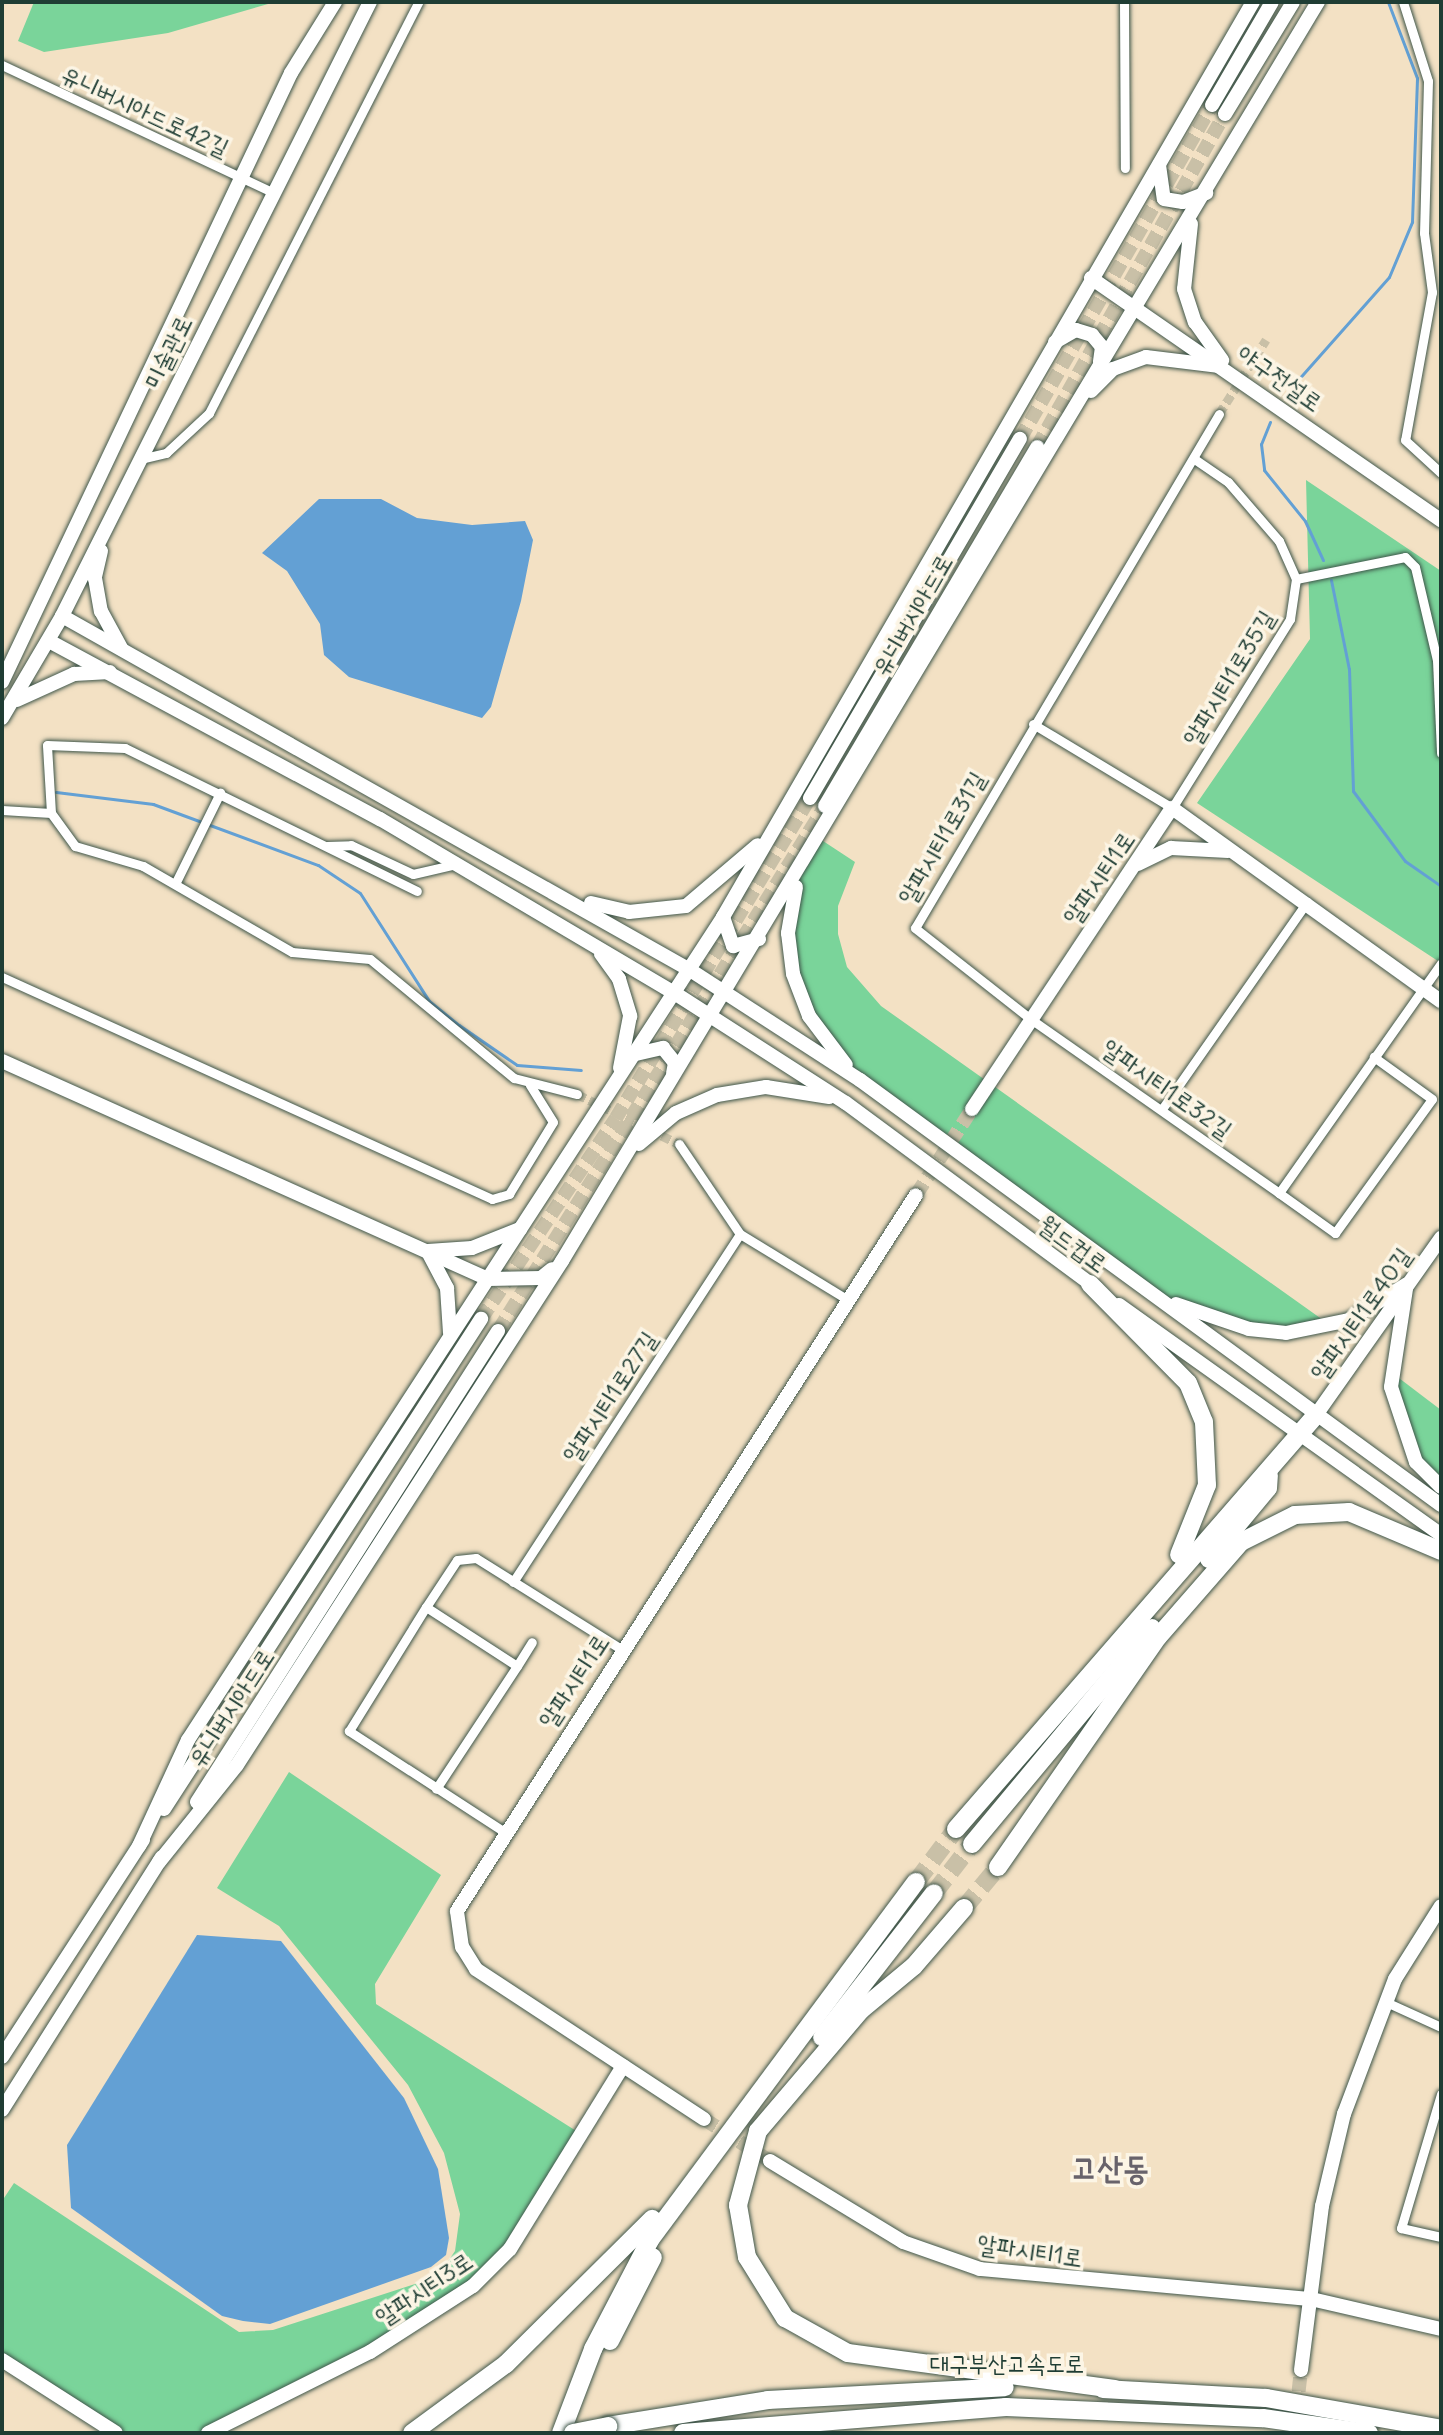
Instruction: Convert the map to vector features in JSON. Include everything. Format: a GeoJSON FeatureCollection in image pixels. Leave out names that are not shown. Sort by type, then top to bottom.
{"type":"FeatureCollection","features":[{"type":"Feature","properties":{"kind":"highway"},"geometry":{"type":"LineString","coordinates":[[1090,1284],[1188,1383],[1204,1422],[1206,1492],[1167,1579]]}},
{"type":"Feature","properties":{"kind":"highway"},"geometry":{"type":"LineString","coordinates":[[972,1844],[1268,1488],[1269,1475],[1316,1415]]}},
{"type":"Feature","properties":{"kind":"highway"},"geometry":{"type":"LineString","coordinates":[[956,1829],[1255,1479],[1269,1475]]}},
{"type":"Feature","properties":{"kind":"highway"},"geometry":{"type":"LineString","coordinates":[[998,1867],[1158,1637],[1241,1542],[1295,1515],[1349,1512],[1441,1551]]}},
{"type":"Feature","properties":{"kind":"highway"},"geometry":{"type":"LineString","coordinates":[[803,2059],[916,1882]]}},
{"type":"Feature","properties":{"kind":"highway"},"geometry":{"type":"LineString","coordinates":[[561,2433],[599,2336],[650,2240],[803,2059],[934,1893]]}},
{"type":"Feature","properties":{"kind":"highway"},"geometry":{"type":"LineString","coordinates":[[803,2059],[964,1908]]}},
{"type":"Feature","properties":{"kind":"highway"},"geometry":{"type":"LineString","coordinates":[[749,2122],[739,2189],[739,2226],[754,2275],[785,2318],[876,2362],[1115,2389]]}},
{"type":"Feature","properties":{"kind":"highway"},"geometry":{"type":"LineString","coordinates":[[412,2433],[578,2299],[749,2122]]}},
{"type":"Feature","properties":{"kind":"highway"},"geometry":{"type":"LineString","coordinates":[[573,2433],[597,2368],[660,2245],[749,2122]]}},
{"type":"Feature","properties":{"kind":"highway","name":"대구부산고속도로"},"geometry":{"type":"LineString","coordinates":[[573,2433],[768,2400],[941,2387],[1115,2389],[1266,2398],[1441,2429]]}},
{"type":"Feature","properties":{"kind":"highway","name":"대구부산고속도로"},"geometry":{"type":"LineString","coordinates":[[683,2433],[978,2407],[1263,2418],[1369,2433]]}},
{"type":"Feature","properties":{"kind":"main road","name":"미술관로"},"geometry":{"type":"LineString","coordinates":[[2,682],[244,179],[291,73],[335,2]]}},
{"type":"Feature","properties":{"kind":"main road","name":"미술관로"},"geometry":{"type":"LineString","coordinates":[[2,718],[16,700],[62,616],[272,192],[370,2]]}},
{"type":"Feature","properties":{"kind":"main road"},"geometry":{"type":"LineString","coordinates":[[139,1846],[188,1740],[450,1333],[611,1096],[723,917],[1253,2]]}},
{"type":"Feature","properties":{"kind":"main road"},"geometry":{"type":"LineString","coordinates":[[1272,2],[1218,110],[1293,2]]}},
{"type":"Feature","properties":{"kind":"main road"},"geometry":{"type":"LineString","coordinates":[[159,1862],[237,1765],[562,1261],[809,857],[1100,366],[1208,192],[1318,2]]}},
{"type":"Feature","properties":{"kind":"main road"},"geometry":{"type":"LineString","coordinates":[[1159,165],[1164,199],[1183,202],[1208,192]]}},
{"type":"Feature","properties":{"kind":"main road"},"geometry":{"type":"LineString","coordinates":[[1195,210],[1184,289],[1195,322],[1227,367]]}},
{"type":"Feature","properties":{"kind":"main road","name":"야구전설로"},"geometry":{"type":"LineString","coordinates":[[1091,278],[1262,391],[1441,520]]}},
{"type":"Feature","properties":{"kind":"main road"},"geometry":{"type":"LineString","coordinates":[[1053,343],[1076,330],[1092,335],[1102,347],[1100,366]]}},
{"type":"Feature","properties":{"kind":"main road"},"geometry":{"type":"LineString","coordinates":[[1080,402],[1113,369],[1146,357],[1227,367]]}},
{"type":"Feature","properties":{"kind":"main road","name":"유니버시아드로"},"geometry":{"type":"LineString","coordinates":[[810,798],[1020,439]]}},
{"type":"Feature","properties":{"kind":"main road","name":"유니버시아드로"},"geometry":{"type":"LineString","coordinates":[[825,806],[1037,447]]}},
{"type":"Feature","properties":{"kind":"main road"},"geometry":{"type":"LineString","coordinates":[[122,496],[95,578],[101,611],[122,648]]}},
{"type":"Feature","properties":{"kind":"main road"},"geometry":{"type":"LineString","coordinates":[[62,616],[579,901],[629,912],[686,906],[767,837]]}},
{"type":"Feature","properties":{"kind":"main road","name":"월드컵로"},"geometry":{"type":"LineString","coordinates":[[49,641],[459,864],[676,994],[846,1103],[1090,1284],[1441,1535]]}},
{"type":"Feature","properties":{"kind":"main road"},"geometry":{"type":"LineString","coordinates":[[16,700],[61,678],[110,672]]}},
{"type":"Feature","properties":{"kind":"main road"},"geometry":{"type":"LineString","coordinates":[[1172,808],[1240,853],[1441,1001]]}},
{"type":"Feature","properties":{"kind":"main road","name":"알파시티1로"},"geometry":{"type":"LineString","coordinates":[[972,1109],[1172,808]]}},
{"type":"Feature","properties":{"kind":"main road"},"geometry":{"type":"LineString","coordinates":[[1132,869],[1171,848],[1240,853]]}},
{"type":"Feature","properties":{"kind":"main road"},"geometry":{"type":"LineString","coordinates":[[809,857],[789,913],[793,974],[818,1033],[860,1080]]}},
{"type":"Feature","properties":{"kind":"main road","name":"월드컵로"},"geometry":{"type":"LineString","coordinates":[[579,901],[860,1080],[1441,1505]]}},
{"type":"Feature","properties":{"kind":"main road"},"geometry":{"type":"LineString","coordinates":[[723,917],[733,946],[759,938]]}},
{"type":"Feature","properties":{"kind":"main road"},"geometry":{"type":"LineString","coordinates":[[590,941],[619,979],[630,1016],[611,1096]]}},
{"type":"Feature","properties":{"kind":"main road"},"geometry":{"type":"LineString","coordinates":[[636,1054],[663,1048],[675,1063],[672,1077]]}},
{"type":"Feature","properties":{"kind":"main road"},"geometry":{"type":"LineString","coordinates":[[2,1061],[488,1279],[541,1278],[562,1261]]}},
{"type":"Feature","properties":{"kind":"main road"},"geometry":{"type":"LineString","coordinates":[[627,1156],[676,1113],[717,1095],[782,1087],[846,1103]]}},
{"type":"Feature","properties":{"kind":"main road","name":"알파시티1로"},"geometry":{"type":"LineString","coordinates":[[704,2119],[489,1979],[462,1947],[460,1897],[916,1195]]}},
{"type":"Feature","properties":{"kind":"main road"},"geometry":{"type":"LineString","coordinates":[[428,1251],[472,1248],[522,1229]]}},
{"type":"Feature","properties":{"kind":"main road","name":"알파시티1로40길"},"geometry":{"type":"LineString","coordinates":[[1316,1415],[1441,1238]]}},
{"type":"Feature","properties":{"kind":"main road"},"geometry":{"type":"LineString","coordinates":[[428,1251],[447,1288],[450,1333]]}},
{"type":"Feature","properties":{"kind":"main road"},"geometry":{"type":"LineString","coordinates":[[1161,1298],[1249,1329],[1286,1333],[1349,1320],[1407,1284]]}},
{"type":"Feature","properties":{"kind":"main road"},"geometry":{"type":"LineString","coordinates":[[1407,1284],[1397,1309],[1391,1387],[1416,1462],[1441,1487]]}},
{"type":"Feature","properties":{"kind":"main road","name":"유니버시아드로"},"geometry":{"type":"LineString","coordinates":[[2,2057],[481,1319]]}},
{"type":"Feature","properties":{"kind":"main road","name":"유니버시아드로"},"geometry":{"type":"LineString","coordinates":[[2,2110],[498,1331]]}},
{"type":"Feature","properties":{"kind":"main road"},"geometry":{"type":"LineString","coordinates":[[1301,2370],[1322,2206],[1344,2114],[1386,2002],[1441,1906]]}},
{"type":"Feature","properties":{"kind":"main road","name":"알파시티3로"},"geometry":{"type":"LineString","coordinates":[[208,2433],[370,2352],[473,2286],[510,2249],[623,2066]]}},
{"type":"Feature","properties":{"kind":"main road","name":"알파시티1로"},"geometry":{"type":"LineString","coordinates":[[770,2161],[903,2242],[980,2269],[1311,2299],[1441,2329]]}},
{"type":"Feature","properties":{"kind":"main road"},"geometry":{"type":"LineString","coordinates":[[2,2360],[116,2433]]}},
{"type":"Feature","properties":{"kind":"street"},"geometry":{"type":"LineString","coordinates":[[140,459],[166,453],[209,413],[418,2]]}},
{"type":"Feature","properties":{"kind":"street"},"geometry":{"type":"LineString","coordinates":[[1124,2],[1125,168]]}},
{"type":"Feature","properties":{"kind":"street"},"geometry":{"type":"LineString","coordinates":[[1403,2],[1428,81],[1424,233],[1432,292],[1405,440],[1441,473]]}},
{"type":"Feature","properties":{"kind":"street","name":"유니버시아드로42길"},"geometry":{"type":"LineString","coordinates":[[2,65],[272,192]]}},
{"type":"Feature","properties":{"kind":"street","name":"알파시티1로31길"},"geometry":{"type":"LineString","coordinates":[[1032,1020],[915,928],[1219,414]]}},
{"type":"Feature","properties":{"kind":"street"},"geometry":{"type":"LineString","coordinates":[[1193,458],[1266,521],[1296,579],[1405,557],[1415,567],[1437,660],[1441,753]]}},
{"type":"Feature","properties":{"kind":"street","name":"알파시티1로35길"},"geometry":{"type":"LineString","coordinates":[[1172,808],[1290,619],[1296,579]]}},
{"type":"Feature","properties":{"kind":"street"},"geometry":{"type":"LineString","coordinates":[[1033,724],[1172,808]]}},
{"type":"Feature","properties":{"kind":"street"},"geometry":{"type":"LineString","coordinates":[[417,891],[125,748],[47,745],[51,813],[75,846],[175,884],[292,952],[382,965],[446,1028],[530,1085],[577,1094]]}},
{"type":"Feature","properties":{"kind":"street"},"geometry":{"type":"LineString","coordinates":[[175,884],[220,793]]}},
{"type":"Feature","properties":{"kind":"street"},"geometry":{"type":"LineString","coordinates":[[2,810],[51,813]]}},
{"type":"Feature","properties":{"kind":"street"},"geometry":{"type":"LineString","coordinates":[[326,847],[351,845],[413,874],[459,864]]}},
{"type":"Feature","properties":{"kind":"street"},"geometry":{"type":"LineString","coordinates":[[434,850],[440,867]]}},
{"type":"Feature","properties":{"kind":"street"},"geometry":{"type":"LineString","coordinates":[[1162,1109],[1307,902]]}},
{"type":"Feature","properties":{"kind":"street"},"geometry":{"type":"LineString","coordinates":[[1279,1193],[1441,963]]}},
{"type":"Feature","properties":{"kind":"street"},"geometry":{"type":"LineString","coordinates":[[2,977],[492,1199],[509,1194],[553,1122],[530,1085]]}},
{"type":"Feature","properties":{"kind":"street","name":"알파시티1로32길"},"geometry":{"type":"LineString","coordinates":[[1032,1020],[1335,1233],[1432,1099],[1374,1057]]}},
{"type":"Feature","properties":{"kind":"street"},"geometry":{"type":"LineString","coordinates":[[679,1144],[740,1234],[848,1300]]}},
{"type":"Feature","properties":{"kind":"street","name":"알파시티1로27길"},"geometry":{"type":"LineString","coordinates":[[513,1582],[740,1234]]}},
{"type":"Feature","properties":{"kind":"street"},"geometry":{"type":"LineString","coordinates":[[503,1831],[349,1731],[426,1607],[466,1557],[513,1582],[621,1649]]}},
{"type":"Feature","properties":{"kind":"street"},"geometry":{"type":"LineString","coordinates":[[426,1607],[517,1666]]}},
{"type":"Feature","properties":{"kind":"street"},"geometry":{"type":"LineString","coordinates":[[436,1789],[532,1642]]}},
{"type":"Feature","properties":{"kind":"street"},"geometry":{"type":"LineString","coordinates":[[1386,2002],[1441,2027]]}},
{"type":"Feature","properties":{"kind":"street"},"geometry":{"type":"LineString","coordinates":[[1441,2094],[1401,2228],[1441,2237]]}},
{"type":"Feature","properties":{"kind":"green space"},"geometry":{"type":"Polygon","coordinates":[[[34,2],[275,2],[168,33],[44,52],[18,41],[34,2]]]}},
{"type":"Feature","properties":{"kind":"green space"},"geometry":{"type":"Polygon","coordinates":[[[1306,480],[1441,571],[1441,963],[1197,803],[1310,639],[1306,480]]]}},
{"type":"Feature","properties":{"kind":"green space"},"geometry":{"type":"Polygon","coordinates":[[[820,839],[855,862],[838,906],[838,934],[847,967],[881,1006],[1330,1325],[1286,1333],[1177,1304],[860,1080],[834,1052],[793,974],[797,885],[820,839]]]}},
{"type":"Feature","properties":{"kind":"green space"},"geometry":{"type":"Polygon","coordinates":[[[1391,1372],[1441,1410],[1441,1487],[1416,1462],[1391,1372]]]}},
{"type":"Feature","properties":{"kind":"green space"},"geometry":{"type":"Polygon","coordinates":[[[289,1772],[441,1875],[375,1984],[376,2004],[581,2134],[510,2249],[409,2329],[208,2433],[116,2433],[2,2360],[2,2201],[14,2183],[239,2332],[273,2330],[415,2284],[442,2270],[455,2251],[460,2214],[444,2153],[408,2085],[279,1926],[217,1888],[289,1772]]]}},
{"type":"Feature","properties":{"kind":"water"},"geometry":{"type":"Polygon","coordinates":[[[319,499],[381,499],[417,518],[472,525],[525,521],[533,540],[521,601],[491,707],[482,718],[349,677],[324,655],[320,624],[287,571],[262,553],[319,499]]]}},
{"type":"Feature","properties":{"kind":"water"},"geometry":{"type":"Polygon","coordinates":[[[197,1935],[281,1941],[404,2098],[438,2169],[449,2238],[446,2255],[431,2267],[270,2324],[243,2321],[222,2316],[71,2208],[67,2145],[197,1935]]]}},
{"type":"Feature","properties":{"kind":"waterway"},"geometry":{"type":"LineString","coordinates":[[1296,382],[1389,277],[1412,222],[1417,78],[1388,2]]}},
{"type":"Feature","properties":{"kind":"waterway"},"geometry":{"type":"LineString","coordinates":[[1270,422],[1261,444],[1264,470],[1305,521],[1323,560]]}},
{"type":"Feature","properties":{"kind":"waterway"},"geometry":{"type":"LineString","coordinates":[[1331,580],[1349,669],[1353,791],[1405,861],[1441,886]]}},
{"type":"Feature","properties":{"kind":"waterway"},"geometry":{"type":"LineString","coordinates":[[56,792],[153,804],[318,865],[360,893],[429,1001],[459,1025],[517,1065],[581,1070]]}},
{"type":"Feature","properties":{"kind":"tunnel"},"geometry":{"type":"LineString","coordinates":[[1020,439],[1212,105]]}},
{"type":"Feature","properties":{"kind":"tunnel"},"geometry":{"type":"LineString","coordinates":[[1037,447],[1225,114]]}},
{"type":"Feature","properties":{"kind":"tunnel"},"geometry":{"type":"LineString","coordinates":[[1219,414],[1266,340]]}},
{"type":"Feature","properties":{"kind":"tunnel"},"geometry":{"type":"LineString","coordinates":[[481,1319],[616,1118],[810,798]]}},
{"type":"Feature","properties":{"kind":"tunnel"},"geometry":{"type":"LineString","coordinates":[[498,1331],[825,806]]}},
{"type":"Feature","properties":{"kind":"tunnel"},"geometry":{"type":"LineString","coordinates":[[577,1094],[679,1144]]}},
{"type":"Feature","properties":{"kind":"tunnel"},"geometry":{"type":"LineString","coordinates":[[916,1195],[972,1109]]}},
{"type":"Feature","properties":{"kind":"tunnel"},"geometry":{"type":"LineString","coordinates":[[916,1882],[956,1829]]}},
{"type":"Feature","properties":{"kind":"tunnel"},"geometry":{"type":"LineString","coordinates":[[934,1893],[972,1844]]}},
{"type":"Feature","properties":{"kind":"tunnel"},"geometry":{"type":"LineString","coordinates":[[964,1908],[998,1867]]}},
{"type":"Feature","properties":{"kind":"tunnel"},"geometry":{"type":"LineString","coordinates":[[704,2119],[770,2161]]}},
{"type":"Feature","properties":{"kind":"tunnel"},"geometry":{"type":"LineString","coordinates":[[1294,2433],[1301,2370]]}},
{"type":"Feature","properties":{"kind":"district","name":"고산동"},"geometry":{"type":"Point","coordinates":[1110,2168]}}]}
